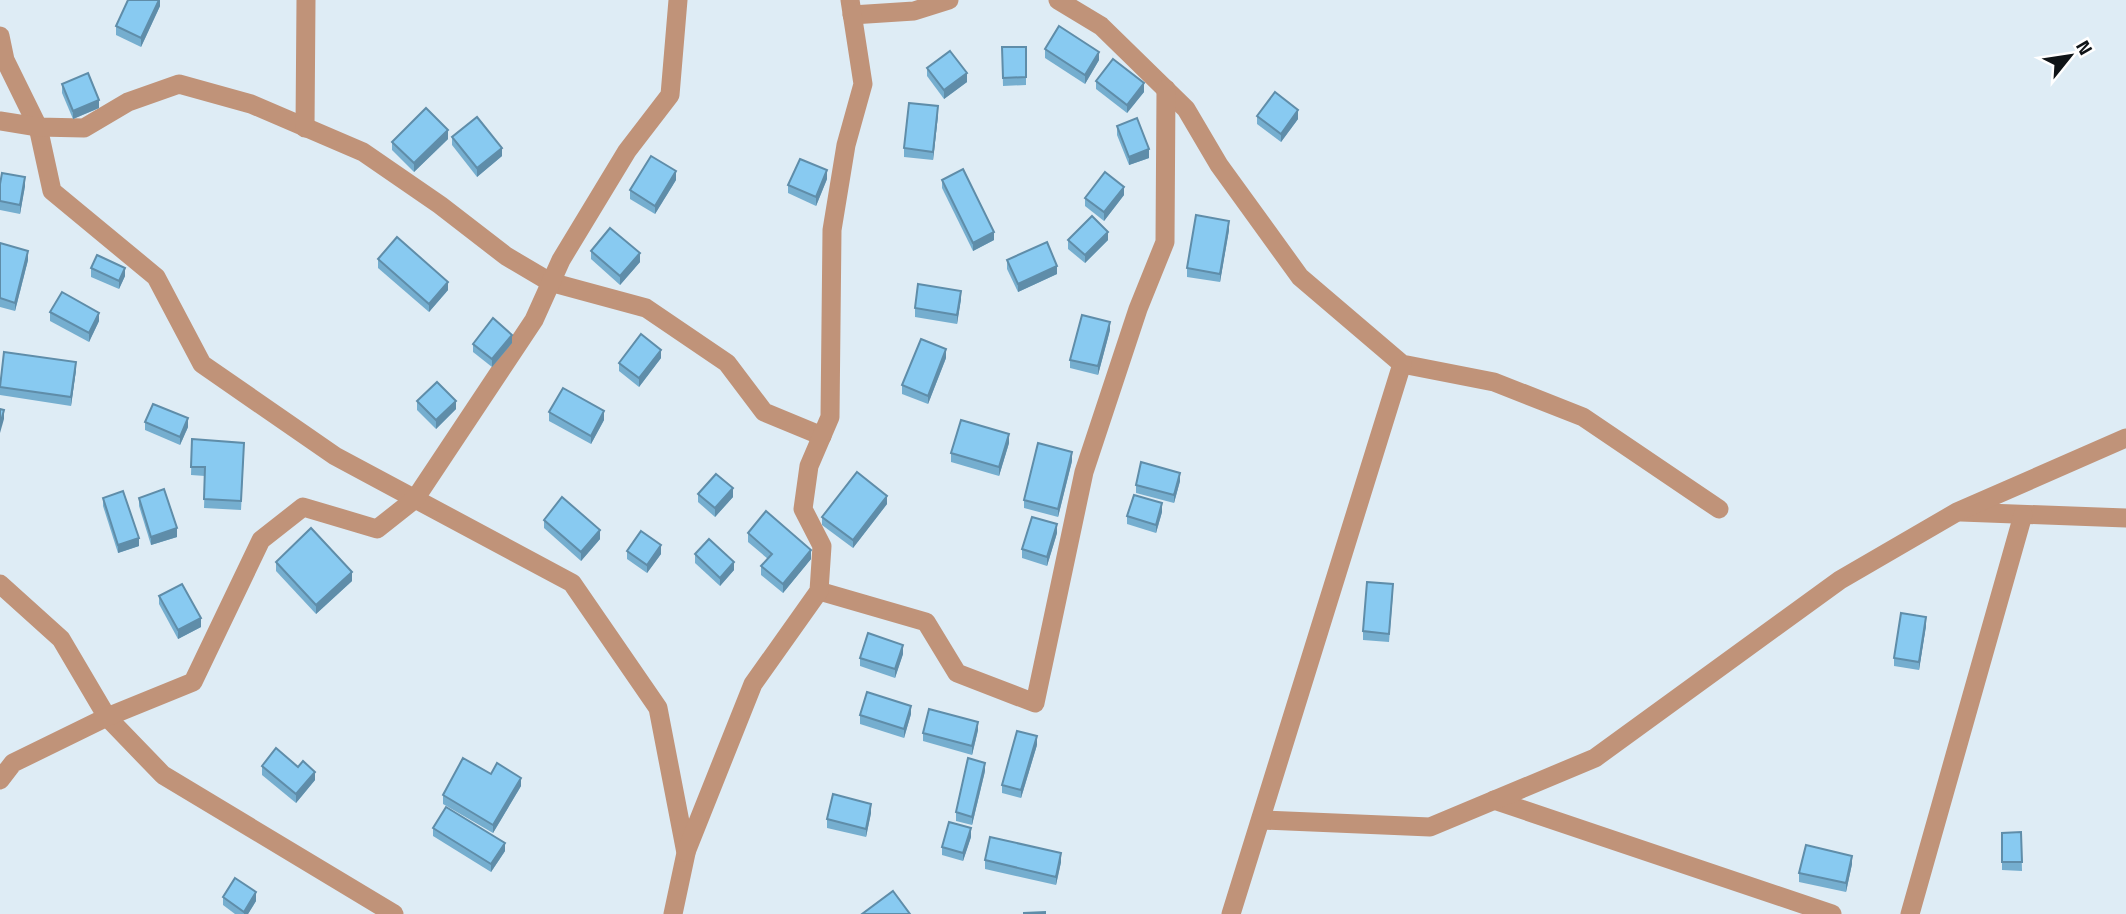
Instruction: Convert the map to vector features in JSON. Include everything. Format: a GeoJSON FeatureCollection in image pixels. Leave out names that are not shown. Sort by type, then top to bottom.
{"type":"FeatureCollection","features":[{"type":"Feature","properties":{"kind":"street"},"geometry":{"type":"LineString","coordinates":[[305,128],[306,0]]}},
{"type":"Feature","properties":{"kind":"street"},"geometry":{"type":"LineString","coordinates":[[0,780],[13,763],[107,717],[193,682],[261,540],[303,508],[377,529],[415,499],[534,320],[550,282],[627,151],[670,95],[678,0]]}},
{"type":"Feature","properties":{"kind":"street"},"geometry":{"type":"LineString","coordinates":[[673,914],[686,853],[753,684],[819,591],[822,546],[803,509],[809,466],[830,416],[832,230],[846,145],[863,84],[851,8],[914,11],[949,0]]}},
{"type":"Feature","properties":{"kind":"street"},"geometry":{"type":"LineString","coordinates":[[1058,0],[1101,26],[1186,109],[1219,166],[1300,277],[1402,364],[1493,382],[1583,417],[1719,509]]}},
{"type":"Feature","properties":{"kind":"street"},"geometry":{"type":"LineString","coordinates":[[0,36],[5,60],[37,127],[52,191],[156,277],[202,364],[335,456],[572,583],[658,708],[686,853]]}},
{"type":"Feature","properties":{"kind":"street"},"geometry":{"type":"LineString","coordinates":[[0,121],[37,127],[84,128],[128,102],[179,84],[251,104],[363,152],[440,205],[506,256],[550,282],[646,308],[727,363],[764,412],[822,436]]}},
{"type":"Feature","properties":{"kind":"street"},"geometry":{"type":"LineString","coordinates":[[819,591],[926,622],[957,673],[1035,703],[1084,472],[1138,309],[1164,242],[1166,89]]}},
{"type":"Feature","properties":{"kind":"street"},"geometry":{"type":"LineString","coordinates":[[1231,914],[1402,364]]}},
{"type":"Feature","properties":{"kind":"street"},"geometry":{"type":"LineString","coordinates":[[1262,820],[1430,827],[1595,758],[1840,579],[1957,512],[2126,438]]}},
{"type":"Feature","properties":{"kind":"street"},"geometry":{"type":"LineString","coordinates":[[1957,512],[2126,518]]}},
{"type":"Feature","properties":{"kind":"street"},"geometry":{"type":"LineString","coordinates":[[1910,914],[2023,514]]}},
{"type":"Feature","properties":{"kind":"street"},"geometry":{"type":"LineString","coordinates":[[0,584],[61,639],[107,717],[163,775],[394,914]]}},
{"type":"Feature","properties":{"kind":"street"},"geometry":{"type":"LineString","coordinates":[[1494,800],[1832,914]]}},
{"type":"Feature","properties":{"kind":"building"},"geometry":{"type":"Polygon","coordinates":[[[128,0],[159,0],[141,38],[116,26],[128,0]]]}},
{"type":"Feature","properties":{"kind":"building"},"geometry":{"type":"Polygon","coordinates":[[[1059,26],[1099,52],[1085,75],[1045,49],[1059,26]]]}},
{"type":"Feature","properties":{"kind":"building"},"geometry":{"type":"Polygon","coordinates":[[[1002,47],[1026,47],[1026,77],[1003,78],[1002,47]]]}},
{"type":"Feature","properties":{"kind":"building"},"geometry":{"type":"Polygon","coordinates":[[[950,51],[967,73],[944,90],[927,68],[950,51]]]}},
{"type":"Feature","properties":{"kind":"building"},"geometry":{"type":"Polygon","coordinates":[[[1113,59],[1144,83],[1127,105],[1096,81],[1113,59]]]}},
{"type":"Feature","properties":{"kind":"building"},"geometry":{"type":"Polygon","coordinates":[[[88,73],[99,100],[73,111],[62,84],[88,73]]]}},
{"type":"Feature","properties":{"kind":"building"},"geometry":{"type":"Polygon","coordinates":[[[1275,92],[1298,110],[1281,134],[1257,116],[1275,92]]]}},
{"type":"Feature","properties":{"kind":"building"},"geometry":{"type":"Polygon","coordinates":[[[909,103],[938,106],[933,152],[904,148],[909,103]]]}},
{"type":"Feature","properties":{"kind":"building"},"geometry":{"type":"Polygon","coordinates":[[[426,108],[448,130],[414,163],[392,142],[426,108]]]}},
{"type":"Feature","properties":{"kind":"building"},"geometry":{"type":"Polygon","coordinates":[[[477,117],[502,148],[477,168],[452,137],[477,117]]]}},
{"type":"Feature","properties":{"kind":"building"},"geometry":{"type":"Polygon","coordinates":[[[1137,118],[1149,149],[1129,157],[1117,126],[1137,118]]]}},
{"type":"Feature","properties":{"kind":"building"},"geometry":{"type":"Polygon","coordinates":[[[651,156],[676,171],[655,206],[630,190],[651,156]]]}},
{"type":"Feature","properties":{"kind":"building"},"geometry":{"type":"Polygon","coordinates":[[[800,159],[827,170],[816,197],[788,185],[800,159]]]}},
{"type":"Feature","properties":{"kind":"building"},"geometry":{"type":"Polygon","coordinates":[[[963,169],[994,232],[973,243],[942,180],[963,169]]]}},
{"type":"Feature","properties":{"kind":"building"},"geometry":{"type":"Polygon","coordinates":[[[1105,172],[1124,187],[1104,212],[1085,198],[1105,172]]]}},
{"type":"Feature","properties":{"kind":"building"},"geometry":{"type":"Polygon","coordinates":[[[2,173],[25,177],[20,205],[0,201],[2,173]]]}},
{"type":"Feature","properties":{"kind":"building"},"geometry":{"type":"Polygon","coordinates":[[[1196,215],[1229,221],[1220,274],[1187,268],[1196,215]]]}},
{"type":"Feature","properties":{"kind":"building"},"geometry":{"type":"Polygon","coordinates":[[[1092,216],[1108,232],[1085,255],[1068,240],[1092,216]]]}},
{"type":"Feature","properties":{"kind":"building"},"geometry":{"type":"Polygon","coordinates":[[[610,228],[640,253],[620,276],[591,251],[610,228]]]}},
{"type":"Feature","properties":{"kind":"building"},"geometry":{"type":"Polygon","coordinates":[[[397,237],[448,282],[429,304],[378,259],[397,237]]]}},
{"type":"Feature","properties":{"kind":"building"},"geometry":{"type":"Polygon","coordinates":[[[1047,242],[1057,266],[1018,284],[1007,260],[1047,242]]]}},
{"type":"Feature","properties":{"kind":"building"},"geometry":{"type":"Polygon","coordinates":[[[0,243],[28,251],[15,303],[0,298],[0,243]]]}},
{"type":"Feature","properties":{"kind":"building"},"geometry":{"type":"Polygon","coordinates":[[[97,255],[125,268],[119,281],[91,268],[97,255]]]}},
{"type":"Feature","properties":{"kind":"building"},"geometry":{"type":"Polygon","coordinates":[[[918,284],[961,291],[957,315],[915,308],[918,284]]]}},
{"type":"Feature","properties":{"kind":"building"},"geometry":{"type":"Polygon","coordinates":[[[62,292],[99,313],[89,333],[50,312],[62,292]]]}},
{"type":"Feature","properties":{"kind":"building"},"geometry":{"type":"Polygon","coordinates":[[[1082,315],[1110,322],[1098,366],[1070,360],[1082,315]]]}},
{"type":"Feature","properties":{"kind":"building"},"geometry":{"type":"Polygon","coordinates":[[[493,318],[512,335],[492,359],[473,344],[493,318]]]}},
{"type":"Feature","properties":{"kind":"building"},"geometry":{"type":"Polygon","coordinates":[[[641,334],[661,350],[639,378],[619,363],[641,334]]]}},
{"type":"Feature","properties":{"kind":"building"},"geometry":{"type":"Polygon","coordinates":[[[921,339],[946,349],[928,396],[902,385],[921,339]]]}},
{"type":"Feature","properties":{"kind":"building"},"geometry":{"type":"Polygon","coordinates":[[[4,352],[76,362],[71,397],[0,387],[4,352]]]}},
{"type":"Feature","properties":{"kind":"building"},"geometry":{"type":"Polygon","coordinates":[[[437,382],[456,401],[436,420],[417,401],[437,382]]]}},
{"type":"Feature","properties":{"kind":"building"},"geometry":{"type":"Polygon","coordinates":[[[563,388],[604,411],[591,436],[549,412],[563,388]]]}},
{"type":"Feature","properties":{"kind":"building"},"geometry":{"type":"Polygon","coordinates":[[[153,404],[188,418],[180,437],[145,422],[153,404]]]}},
{"type":"Feature","properties":{"kind":"building"},"geometry":{"type":"Polygon","coordinates":[[[0,409],[4,410],[0,425],[0,409]]]}},
{"type":"Feature","properties":{"kind":"building"},"geometry":{"type":"Polygon","coordinates":[[[961,420],[1009,434],[999,467],[951,453],[961,420]]]}},
{"type":"Feature","properties":{"kind":"building"},"geometry":{"type":"Polygon","coordinates":[[[192,439],[244,443],[241,501],[204,499],[205,467],[191,467],[192,439]]]}},
{"type":"Feature","properties":{"kind":"building"},"geometry":{"type":"Polygon","coordinates":[[[1038,443],[1072,452],[1058,509],[1024,500],[1038,443]]]}},
{"type":"Feature","properties":{"kind":"building"},"geometry":{"type":"Polygon","coordinates":[[[1141,462],[1180,473],[1174,495],[1136,485],[1141,462]]]}},
{"type":"Feature","properties":{"kind":"building"},"geometry":{"type":"Polygon","coordinates":[[[857,472],[887,496],[853,540],[822,517],[857,472]]]}},
{"type":"Feature","properties":{"kind":"building"},"geometry":{"type":"Polygon","coordinates":[[[716,474],[733,488],[715,508],[698,494],[716,474]]]}},
{"type":"Feature","properties":{"kind":"building"},"geometry":{"type":"Polygon","coordinates":[[[164,489],[177,528],[151,537],[139,498],[164,489]]]}},
{"type":"Feature","properties":{"kind":"building"},"geometry":{"type":"Polygon","coordinates":[[[123,491],[139,538],[118,545],[103,498],[123,491]]]}},
{"type":"Feature","properties":{"kind":"building"},"geometry":{"type":"Polygon","coordinates":[[[1134,495],[1162,503],[1156,525],[1127,516],[1134,495]]]}},
{"type":"Feature","properties":{"kind":"building"},"geometry":{"type":"Polygon","coordinates":[[[562,497],[600,530],[581,552],[544,520],[562,497]]]}},
{"type":"Feature","properties":{"kind":"building"},"geometry":{"type":"Polygon","coordinates":[[[766,511],[811,550],[783,584],[761,566],[772,554],[748,533],[766,511]]]}},
{"type":"Feature","properties":{"kind":"building"},"geometry":{"type":"Polygon","coordinates":[[[1032,517],[1057,524],[1047,557],[1022,549],[1032,517]]]}},
{"type":"Feature","properties":{"kind":"building"},"geometry":{"type":"Polygon","coordinates":[[[311,528],[352,572],[316,605],[276,562],[311,528]]]}},
{"type":"Feature","properties":{"kind":"building"},"geometry":{"type":"Polygon","coordinates":[[[641,531],[661,545],[647,565],[627,551],[641,531]]]}},
{"type":"Feature","properties":{"kind":"building"},"geometry":{"type":"Polygon","coordinates":[[[709,539],[734,562],[720,578],[695,554],[709,539]]]}},
{"type":"Feature","properties":{"kind":"building"},"geometry":{"type":"Polygon","coordinates":[[[1367,582],[1393,584],[1389,634],[1363,631],[1367,582]]]}},
{"type":"Feature","properties":{"kind":"building"},"geometry":{"type":"Polygon","coordinates":[[[182,584],[201,618],[178,630],[159,596],[182,584]]]}},
{"type":"Feature","properties":{"kind":"building"},"geometry":{"type":"Polygon","coordinates":[[[1901,613],[1926,617],[1919,662],[1894,658],[1901,613]]]}},
{"type":"Feature","properties":{"kind":"building"},"geometry":{"type":"Polygon","coordinates":[[[868,633],[903,645],[895,669],[860,658],[868,633]]]}},
{"type":"Feature","properties":{"kind":"building"},"geometry":{"type":"Polygon","coordinates":[[[867,692],[911,706],[904,729],[860,715],[867,692]]]}},
{"type":"Feature","properties":{"kind":"building"},"geometry":{"type":"Polygon","coordinates":[[[929,709],[978,722],[972,746],[923,733],[929,709]]]}},
{"type":"Feature","properties":{"kind":"building"},"geometry":{"type":"Polygon","coordinates":[[[1017,731],[1037,736],[1021,790],[1002,785],[1017,731]]]}},
{"type":"Feature","properties":{"kind":"building"},"geometry":{"type":"Polygon","coordinates":[[[276,748],[298,767],[303,761],[315,772],[296,794],[262,766],[276,748]]]}},
{"type":"Feature","properties":{"kind":"building"},"geometry":{"type":"Polygon","coordinates":[[[463,758],[491,774],[497,763],[521,778],[493,825],[443,795],[463,758]]]}},
{"type":"Feature","properties":{"kind":"building"},"geometry":{"type":"Polygon","coordinates":[[[968,758],[985,763],[972,817],[956,812],[968,758]]]}},
{"type":"Feature","properties":{"kind":"building"},"geometry":{"type":"Polygon","coordinates":[[[833,794],[871,804],[866,829],[827,819],[833,794]]]}},
{"type":"Feature","properties":{"kind":"building"},"geometry":{"type":"Polygon","coordinates":[[[446,807],[505,843],[491,864],[433,828],[446,807]]]}},
{"type":"Feature","properties":{"kind":"building"},"geometry":{"type":"Polygon","coordinates":[[[949,822],[971,828],[963,853],[942,847],[949,822]]]}},
{"type":"Feature","properties":{"kind":"building"},"geometry":{"type":"Polygon","coordinates":[[[2021,832],[2022,862],[2002,862],[2002,833],[2021,832]]]}},
{"type":"Feature","properties":{"kind":"building"},"geometry":{"type":"Polygon","coordinates":[[[990,837],[1061,853],[1056,877],[985,860],[990,837]]]}},
{"type":"Feature","properties":{"kind":"building"},"geometry":{"type":"Polygon","coordinates":[[[1806,845],[1852,856],[1846,883],[1799,873],[1806,845]]]}},
{"type":"Feature","properties":{"kind":"building"},"geometry":{"type":"Polygon","coordinates":[[[235,878],[256,892],[244,912],[223,897],[235,878]]]}},
{"type":"Feature","properties":{"kind":"building"},"geometry":{"type":"Polygon","coordinates":[[[893,891],[910,914],[862,914],[893,891]]]}},
{"type":"Feature","properties":{"kind":"building"},"geometry":{"type":"Polygon","coordinates":[[[1024,913],[1045,914],[1024,914],[1024,913]]]}}]}
